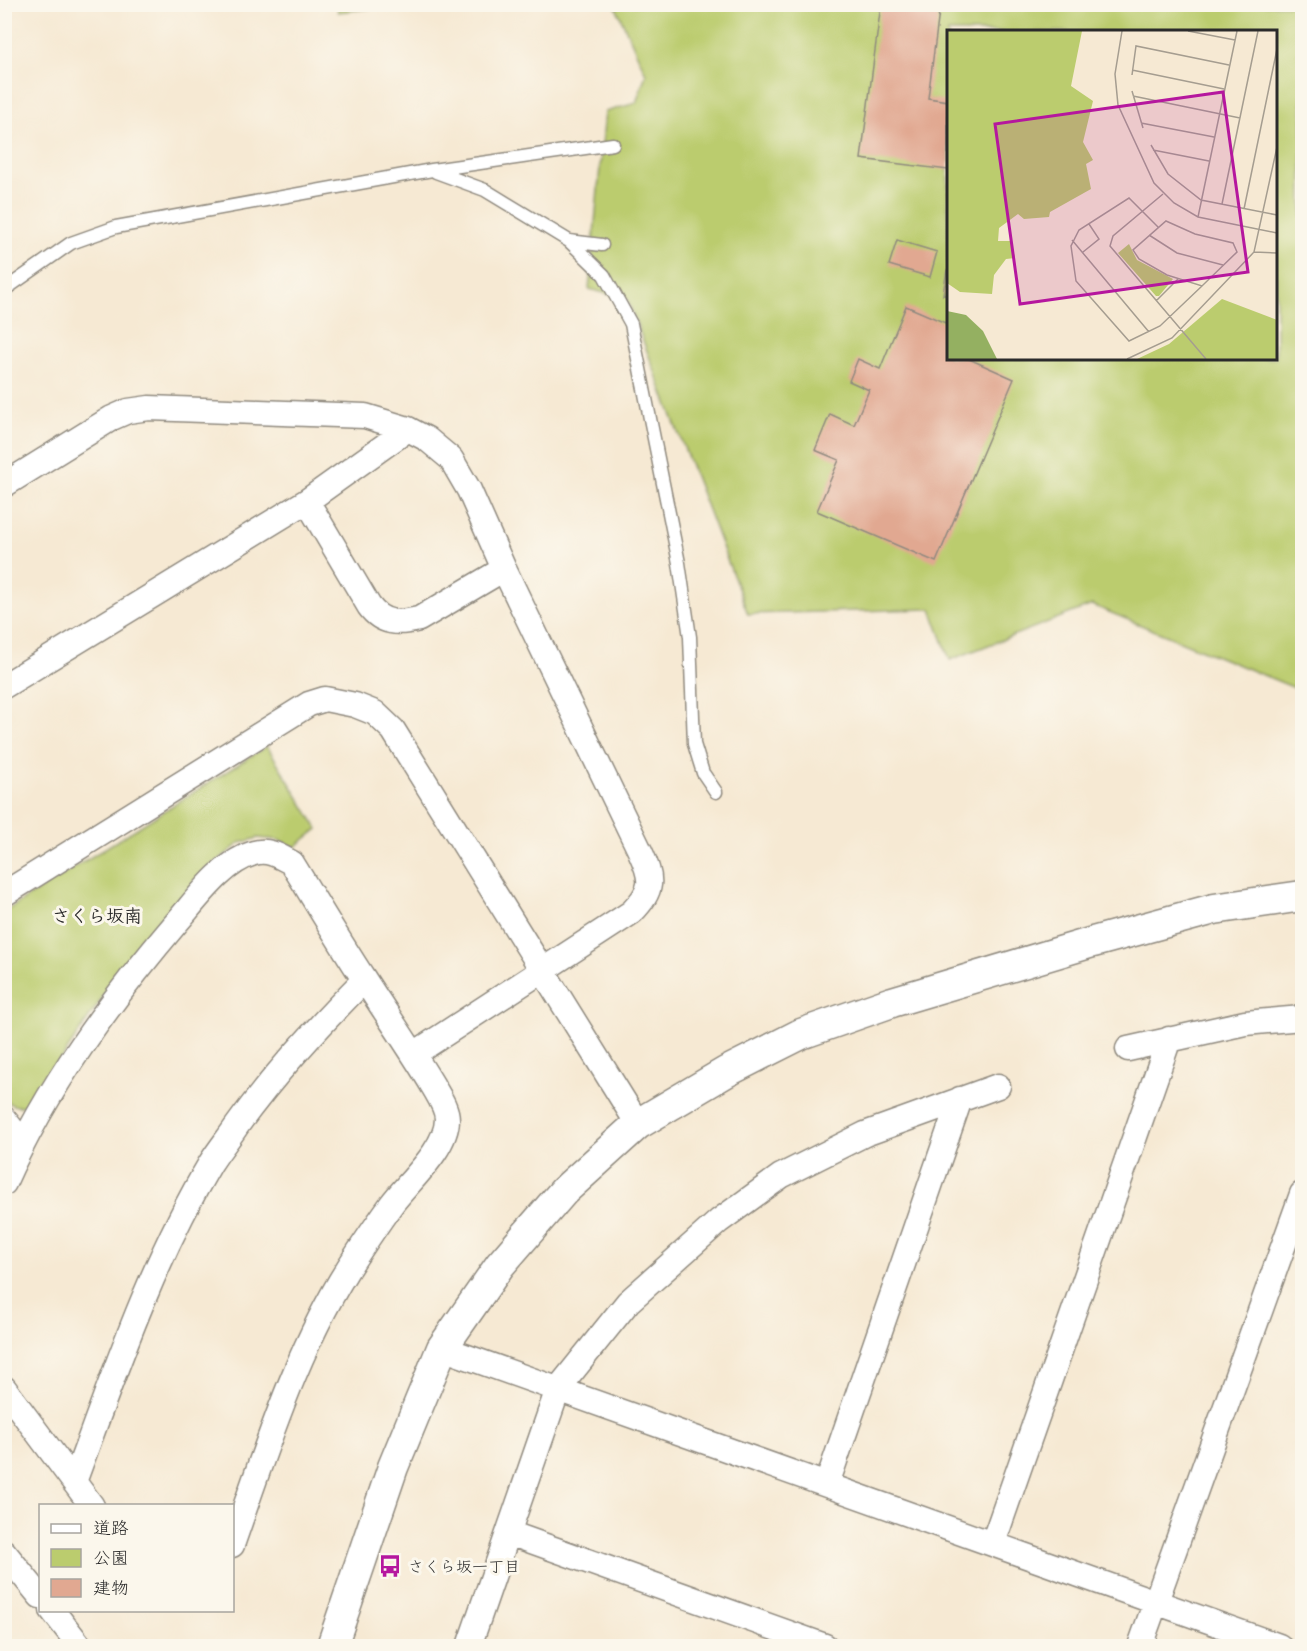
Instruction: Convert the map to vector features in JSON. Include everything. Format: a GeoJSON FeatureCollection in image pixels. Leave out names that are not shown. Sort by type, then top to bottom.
{"type":"FeatureCollection","features":[{"type":"Feature","properties":{"kind":"street"},"geometry":{"type":"LineString","coordinates":[[4,485],[112,418],[128,411],[149,408],[365,416],[408,429],[427,439],[451,459],[469,490],[504,569],[640,852],[650,879],[646,897],[632,912],[414,1054]]}},
{"type":"Feature","properties":{"kind":"street"},"geometry":{"type":"LineString","coordinates":[[4,686],[307,501],[408,429]]}},
{"type":"Feature","properties":{"kind":"street"},"geometry":{"type":"LineString","coordinates":[[307,501],[369,606],[376,615],[388,622],[403,623],[419,619],[504,569]]}},
{"type":"Feature","properties":{"kind":"street"},"geometry":{"type":"LineString","coordinates":[[4,894],[309,704],[325,699],[355,705],[375,713],[393,730],[638,1124]]}},
{"type":"Feature","properties":{"kind":"street"},"geometry":{"type":"LineString","coordinates":[[4,1183],[22,1142],[63,1072],[134,973],[207,887],[237,861],[255,853],[274,852],[292,864],[364,980],[414,1054],[448,1118],[443,1138],[431,1157],[392,1204],[358,1252],[325,1309],[293,1379],[234,1539]]}},
{"type":"Feature","properties":{"kind":"street"},"geometry":{"type":"LineString","coordinates":[[332,1647],[393,1467],[442,1348],[500,1265],[564,1191],[638,1124],[726,1072],[801,1034],[882,1006],[1093,942],[1214,909],[1302,896]]}},
{"type":"Feature","properties":{"kind":"street"},"geometry":{"type":"LineString","coordinates":[[74,1482],[142,1301],[177,1224],[211,1163],[258,1097],[305,1040],[364,980]]}},
{"type":"Feature","properties":{"kind":"street"},"geometry":{"type":"LineString","coordinates":[[1128,1050],[1245,1023],[1302,1018]]}},
{"type":"Feature","properties":{"kind":"street"},"geometry":{"type":"LineString","coordinates":[[993,1543],[1169,1040]]}},
{"type":"Feature","properties":{"kind":"street"},"geometry":{"type":"LineString","coordinates":[[469,1647],[558,1389],[628,1302],[719,1221],[781,1176],[865,1134],[998,1086]]}},
{"type":"Feature","properties":{"kind":"street"},"geometry":{"type":"LineString","coordinates":[[827,1484],[960,1099]]}},
{"type":"Feature","properties":{"kind":"street"},"geometry":{"type":"LineString","coordinates":[[4,1119],[22,1142]]}},
{"type":"Feature","properties":{"kind":"street"},"geometry":{"type":"LineString","coordinates":[[1140,1647],[1302,1194]]}},
{"type":"Feature","properties":{"kind":"street"},"geometry":{"type":"LineString","coordinates":[[442,1348],[1156,1601],[1279,1647]]}},
{"type":"Feature","properties":{"kind":"street"},"geometry":{"type":"LineString","coordinates":[[4,1388],[90,1504]]}},
{"type":"Feature","properties":{"kind":"street"},"geometry":{"type":"LineString","coordinates":[[509,1533],[825,1647]]}},
{"type":"Feature","properties":{"kind":"street"},"geometry":{"type":"LineString","coordinates":[[4,1552],[39,1595]]}},
{"type":"Feature","properties":{"kind":"street"},"geometry":{"type":"LineString","coordinates":[[53,1612],[80,1647]]}},
{"type":"Feature","properties":{"kind":"lane"},"geometry":{"type":"LineString","coordinates":[[4,290],[71,243],[116,226],[432,170],[613,144]]}},
{"type":"Feature","properties":{"kind":"lane"},"geometry":{"type":"LineString","coordinates":[[432,170],[485,190],[569,241],[604,275],[631,324],[679,563],[690,637],[694,744],[703,773],[716,792]]}},
{"type":"Feature","properties":{"kind":"lane"},"geometry":{"type":"LineString","coordinates":[[569,241],[602,245]]}},
{"type":"Feature","properties":{"kind":"green space"},"geometry":{"type":"Polygon","coordinates":[[[337,4],[400,5],[338,12],[337,4]]]}},
{"type":"Feature","properties":{"kind":"green space"},"geometry":{"type":"Polygon","coordinates":[[[615,5],[1302,5],[1302,691],[1092,605],[950,660],[931,609],[748,614],[627,299],[589,289],[605,112],[636,103],[646,74],[615,5]]]}},
{"type":"Feature","properties":{"kind":"green space"},"geometry":{"type":"Polygon","coordinates":[[[267,746],[318,829],[295,847],[278,840],[258,838],[240,843],[202,873],[126,962],[33,1102],[19,1106],[8,1103],[5,1100],[4,912],[267,746]]]}},
{"type":"Feature","properties":{"kind":"building"},"geometry":{"type":"Polygon","coordinates":[[[881,4],[940,4],[928,98],[947,101],[947,170],[861,159],[881,4]]]}},
{"type":"Feature","properties":{"kind":"building"},"geometry":{"type":"Polygon","coordinates":[[[897,240],[937,252],[930,277],[889,265],[897,240]]]}},
{"type":"Feature","properties":{"kind":"building"},"geometry":{"type":"Polygon","coordinates":[[[947,270],[947,295],[943,295],[947,270]]]}},
{"type":"Feature","properties":{"kind":"building"},"geometry":{"type":"Polygon","coordinates":[[[906,306],[947,324],[947,360],[971,360],[1014,379],[936,562],[817,511],[839,460],[815,450],[830,414],[854,425],[869,390],[849,381],[858,359],[880,369],[906,306]]]}},
{"type":"Feature","properties":{"kind":"place","name":"さくら坂一丁目"},"geometry":{"type":"Point","coordinates":[390,1566]}},
{"type":"Feature","properties":{"kind":"district","name":"さくら坂南"},"geometry":{"type":"Point","coordinates":[97,916]}}]}
